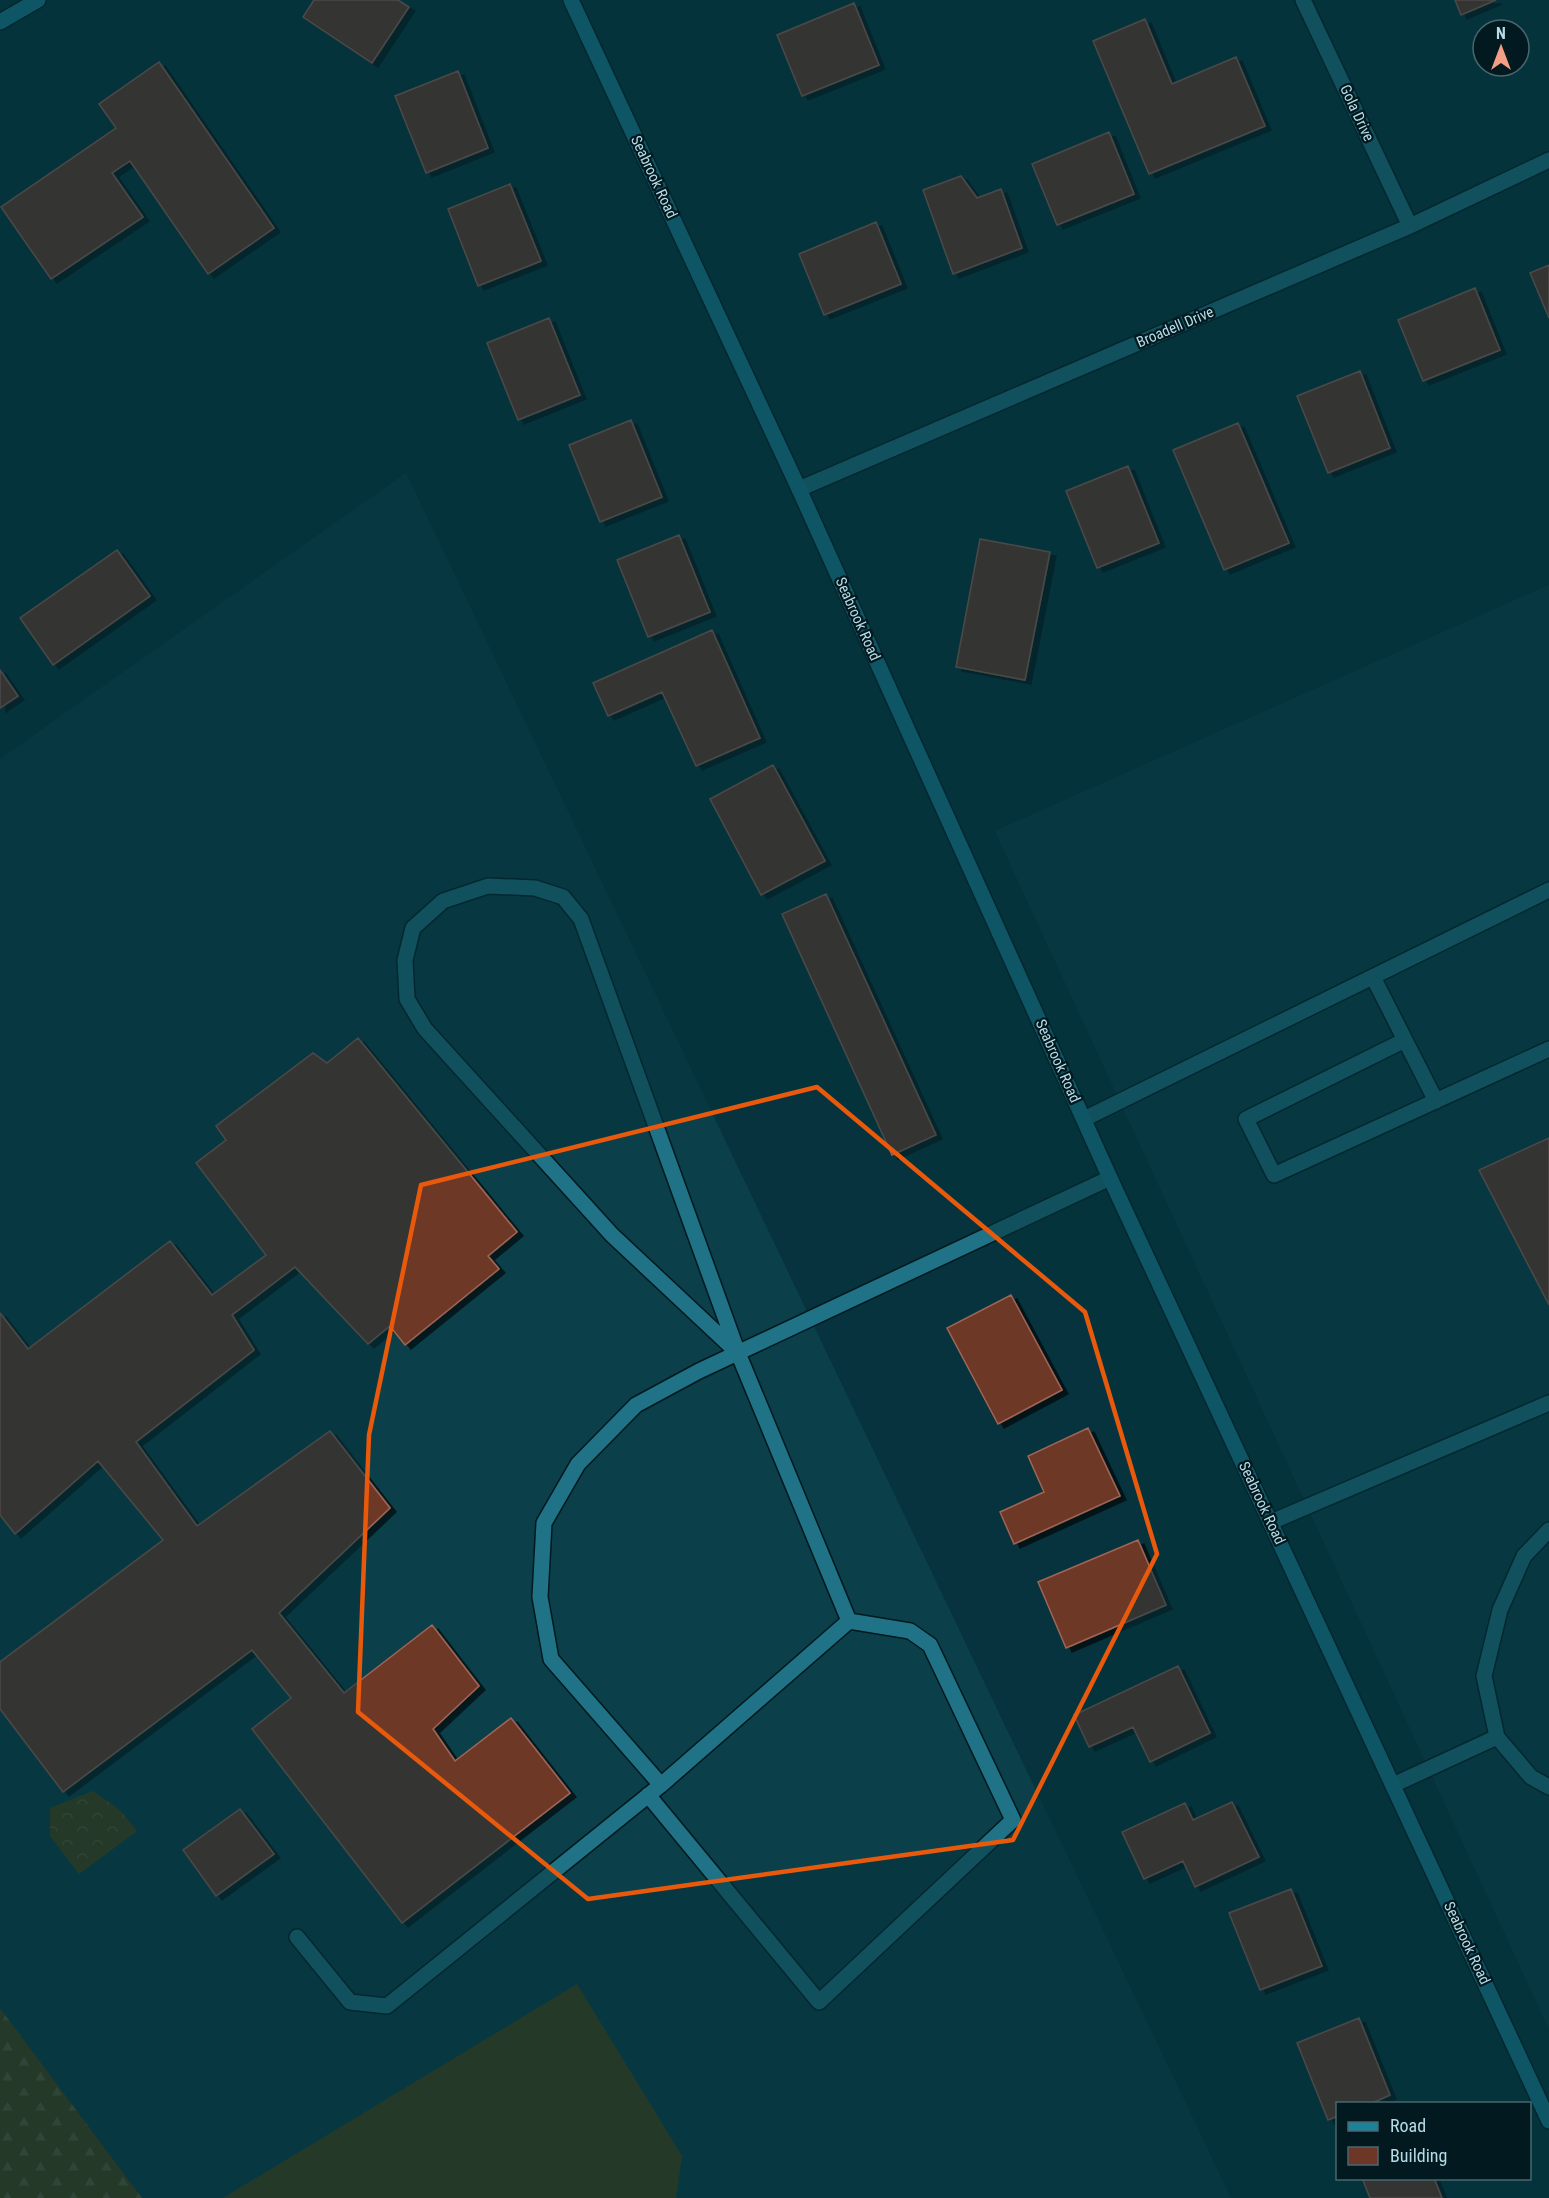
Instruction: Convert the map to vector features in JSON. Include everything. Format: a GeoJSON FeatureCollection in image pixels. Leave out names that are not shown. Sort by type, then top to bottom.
{"type":"FeatureCollection","features":[{"type":"Feature","properties":{"kind":"street"},"geometry":{"type":"LineString","coordinates":[[0,22],[38,0]]}},
{"type":"Feature","properties":{"kind":"street","name":"Seabrook Road"},"geometry":{"type":"LineString","coordinates":[[571,0],[799,489],[1110,1178],[1549,2121]]}},
{"type":"Feature","properties":{"kind":"street","name":"Gola Drive"},"geometry":{"type":"LineString","coordinates":[[1303,0],[1410,226]]}},
{"type":"Feature","properties":{"kind":"street","name":"Broadell Drive"},"geometry":{"type":"LineString","coordinates":[[799,489],[1410,226],[1549,160]]}},
{"type":"Feature","properties":{"kind":"street"},"geometry":{"type":"LineString","coordinates":[[738,1353],[612,1235],[424,1029],[407,999],[405,960],[413,928],[443,901],[488,886],[535,888],[563,897],[581,919],[738,1353],[849,1621]]}},
{"type":"Feature","properties":{"kind":"street"},"geometry":{"type":"LineString","coordinates":[[1084,1119],[1549,890]]}},
{"type":"Feature","properties":{"kind":"street"},"geometry":{"type":"LineString","coordinates":[[1373,977],[1436,1101]]}},
{"type":"Feature","properties":{"kind":"street"},"geometry":{"type":"LineString","coordinates":[[1405,1040],[1246,1119],[1274,1175],[1549,1049]]}},
{"type":"Feature","properties":{"kind":"street"},"geometry":{"type":"LineString","coordinates":[[661,1785],[551,1659],[540,1597],[544,1523],[578,1464],[636,1405],[699,1371],[1110,1178]]}},
{"type":"Feature","properties":{"kind":"street"},"geometry":{"type":"LineString","coordinates":[[1271,1522],[1549,1403]]}},
{"type":"Feature","properties":{"kind":"street"},"geometry":{"type":"LineString","coordinates":[[1549,1530],[1524,1556],[1500,1610],[1484,1676],[1497,1737],[1531,1777],[1549,1787]]}},
{"type":"Feature","properties":{"kind":"street"},"geometry":{"type":"LineString","coordinates":[[297,1937],[350,2002],[387,2006],[648,1796],[849,1621]]}},
{"type":"Feature","properties":{"kind":"street"},"geometry":{"type":"LineString","coordinates":[[648,1796],[819,2002],[1013,1820],[930,1645],[910,1631],[849,1621]]}},
{"type":"Feature","properties":{"kind":"street"},"geometry":{"type":"LineString","coordinates":[[1393,1785],[1497,1737]]}},
{"type":"Feature","properties":{"kind":"highlighted area"},"geometry":{"type":"Polygon","coordinates":[[[817,1087],[1085,1312],[1157,1554],[1013,1840],[588,1899],[358,1712],[369,1435],[421,1185],[817,1087]]]}},
{"type":"Feature","properties":{"kind":"shaded area"},"geometry":{"type":"Polygon","coordinates":[[[406,473],[1231,2198],[142,2198],[0,2008],[0,759],[406,473]]]}},
{"type":"Feature","properties":{"kind":"shaded area"},"geometry":{"type":"Polygon","coordinates":[[[1549,585],[1549,2029],[995,831],[1549,585]]]}},
{"type":"Feature","properties":{"kind":"green space"},"geometry":{"type":"Polygon","coordinates":[[[93,1791],[120,1810],[137,1831],[79,1874],[50,1836],[50,1808],[93,1791]]]}},
{"type":"Feature","properties":{"kind":"green space"},"geometry":{"type":"Polygon","coordinates":[[[577,1984],[682,2156],[676,2198],[223,2198],[577,1984]]]}},
{"type":"Feature","properties":{"kind":"green space"},"geometry":{"type":"Polygon","coordinates":[[[0,2008],[142,2198],[0,2198],[0,2008]]]}},
{"type":"Feature","properties":{"kind":"building"},"geometry":{"type":"Polygon","coordinates":[[[314,0],[398,0],[409,7],[372,63],[303,17],[314,0]]]}},
{"type":"Feature","properties":{"kind":"building"},"geometry":{"type":"Polygon","coordinates":[[[1455,0],[1496,0],[1461,15],[1455,0]]]}},
{"type":"Feature","properties":{"kind":"building"},"geometry":{"type":"Polygon","coordinates":[[[854,3],[879,65],[802,96],[777,35],[854,3]]]}},
{"type":"Feature","properties":{"kind":"building"},"geometry":{"type":"Polygon","coordinates":[[[1145,19],[1172,84],[1236,57],[1265,126],[1149,174],[1093,41],[1145,19]]]}},
{"type":"Feature","properties":{"kind":"building"},"geometry":{"type":"Polygon","coordinates":[[[159,62],[274,228],[208,274],[130,161],[112,173],[143,217],[51,279],[1,207],[116,128],[99,104],[159,62]]]}},
{"type":"Feature","properties":{"kind":"building"},"geometry":{"type":"Polygon","coordinates":[[[458,71],[488,148],[426,173],[395,96],[458,71]]]}},
{"type":"Feature","properties":{"kind":"building"},"geometry":{"type":"Polygon","coordinates":[[[1109,132],[1134,194],[1057,225],[1032,164],[1109,132]]]}},
{"type":"Feature","properties":{"kind":"building"},"geometry":{"type":"Polygon","coordinates":[[[961,176],[977,198],[1001,189],[1022,248],[953,274],[923,190],[961,176]]]}},
{"type":"Feature","properties":{"kind":"building"},"geometry":{"type":"Polygon","coordinates":[[[510,184],[541,261],[478,286],[448,209],[510,184]]]}},
{"type":"Feature","properties":{"kind":"building"},"geometry":{"type":"Polygon","coordinates":[[[876,222],[901,284],[824,315],[799,254],[876,222]]]}},
{"type":"Feature","properties":{"kind":"building"},"geometry":{"type":"Polygon","coordinates":[[[1549,265],[1549,318],[1530,273],[1549,265]]]}},
{"type":"Feature","properties":{"kind":"building"},"geometry":{"type":"Polygon","coordinates":[[[1475,288],[1500,350],[1423,381],[1398,320],[1475,288]]]}},
{"type":"Feature","properties":{"kind":"building"},"geometry":{"type":"Polygon","coordinates":[[[549,318],[580,395],[518,420],[487,343],[549,318]]]}},
{"type":"Feature","properties":{"kind":"building"},"geometry":{"type":"Polygon","coordinates":[[[1360,371],[1390,448],[1328,473],[1297,396],[1360,371]]]}},
{"type":"Feature","properties":{"kind":"building"},"geometry":{"type":"Polygon","coordinates":[[[631,420],[662,497],[600,522],[569,445],[631,420]]]}},
{"type":"Feature","properties":{"kind":"building"},"geometry":{"type":"Polygon","coordinates":[[[1238,423],[1289,543],[1224,570],[1173,450],[1238,423]]]}},
{"type":"Feature","properties":{"kind":"building"},"geometry":{"type":"Polygon","coordinates":[[[1128,466],[1159,543],[1097,568],[1066,491],[1128,466]]]}},
{"type":"Feature","properties":{"kind":"building"},"geometry":{"type":"Polygon","coordinates":[[[679,535],[710,612],[648,637],[617,560],[679,535]]]}},
{"type":"Feature","properties":{"kind":"building"},"geometry":{"type":"Polygon","coordinates":[[[980,539],[1050,552],[1025,680],[956,667],[980,539]]]}},
{"type":"Feature","properties":{"kind":"building"},"geometry":{"type":"Polygon","coordinates":[[[117,550],[150,596],[53,665],[20,618],[117,550]]]}},
{"type":"Feature","properties":{"kind":"building"},"geometry":{"type":"Polygon","coordinates":[[[712,630],[760,738],[696,766],[662,692],[608,716],[593,683],[712,630]]]}},
{"type":"Feature","properties":{"kind":"building"},"geometry":{"type":"Polygon","coordinates":[[[0,670],[18,696],[0,708],[0,670]]]}},
{"type":"Feature","properties":{"kind":"building"},"geometry":{"type":"Polygon","coordinates":[[[773,765],[825,861],[761,895],[710,799],[773,765]]]}},
{"type":"Feature","properties":{"kind":"building"},"geometry":{"type":"Polygon","coordinates":[[[826,894],[936,1135],[892,1155],[782,914],[826,894]]]}},
{"type":"Feature","properties":{"kind":"building"},"geometry":{"type":"Polygon","coordinates":[[[358,1038],[517,1232],[488,1256],[499,1269],[405,1345],[390,1326],[368,1344],[295,1267],[232,1315],[254,1350],[136,1442],[197,1526],[330,1431],[390,1508],[279,1613],[344,1693],[432,1625],[479,1686],[433,1729],[455,1761],[511,1718],[570,1793],[402,1923],[252,1729],[291,1698],[252,1650],[63,1792],[0,1709],[0,1662],[163,1540],[98,1461],[15,1534],[0,1515],[0,1313],[28,1349],[170,1241],[212,1295],[266,1255],[196,1163],[226,1140],[216,1126],[313,1053],[327,1063],[358,1038]]]}},
{"type":"Feature","properties":{"kind":"building"},"geometry":{"type":"Polygon","coordinates":[[[1549,1138],[1549,1305],[1479,1170],[1549,1138]]]}},
{"type":"Feature","properties":{"kind":"building"},"geometry":{"type":"Polygon","coordinates":[[[1011,1295],[1062,1390],[998,1424],[947,1328],[1011,1295]]]}},
{"type":"Feature","properties":{"kind":"building"},"geometry":{"type":"Polygon","coordinates":[[[1088,1428],[1120,1496],[1014,1544],[1000,1512],[1044,1492],[1028,1456],[1088,1428]]]}},
{"type":"Feature","properties":{"kind":"building"},"geometry":{"type":"Polygon","coordinates":[[[1138,1540],[1166,1605],[1066,1648],[1038,1582],[1138,1540]]]}},
{"type":"Feature","properties":{"kind":"building"},"geometry":{"type":"Polygon","coordinates":[[[1178,1666],[1210,1733],[1150,1762],[1133,1727],[1089,1747],[1074,1715],[1178,1666]]]}},
{"type":"Feature","properties":{"kind":"building"},"geometry":{"type":"Polygon","coordinates":[[[1232,1802],[1259,1857],[1195,1887],[1183,1861],[1144,1879],[1122,1832],[1185,1803],[1193,1820],[1232,1802]]]}},
{"type":"Feature","properties":{"kind":"building"},"geometry":{"type":"Polygon","coordinates":[[[240,1809],[274,1854],[216,1896],[183,1850],[240,1809]]]}},
{"type":"Feature","properties":{"kind":"building"},"geometry":{"type":"Polygon","coordinates":[[[1291,1889],[1322,1966],[1260,1990],[1229,1913],[1291,1889]]]}},
{"type":"Feature","properties":{"kind":"building"},"geometry":{"type":"Polygon","coordinates":[[[1359,2018],[1390,2095],[1374,2102],[1336,2102],[1336,2117],[1328,2120],[1297,2043],[1359,2018]]]}},
{"type":"Feature","properties":{"kind":"building"},"geometry":{"type":"Polygon","coordinates":[[[1363,2180],[1435,2180],[1442,2198],[1370,2198],[1363,2180]]]}}]}
